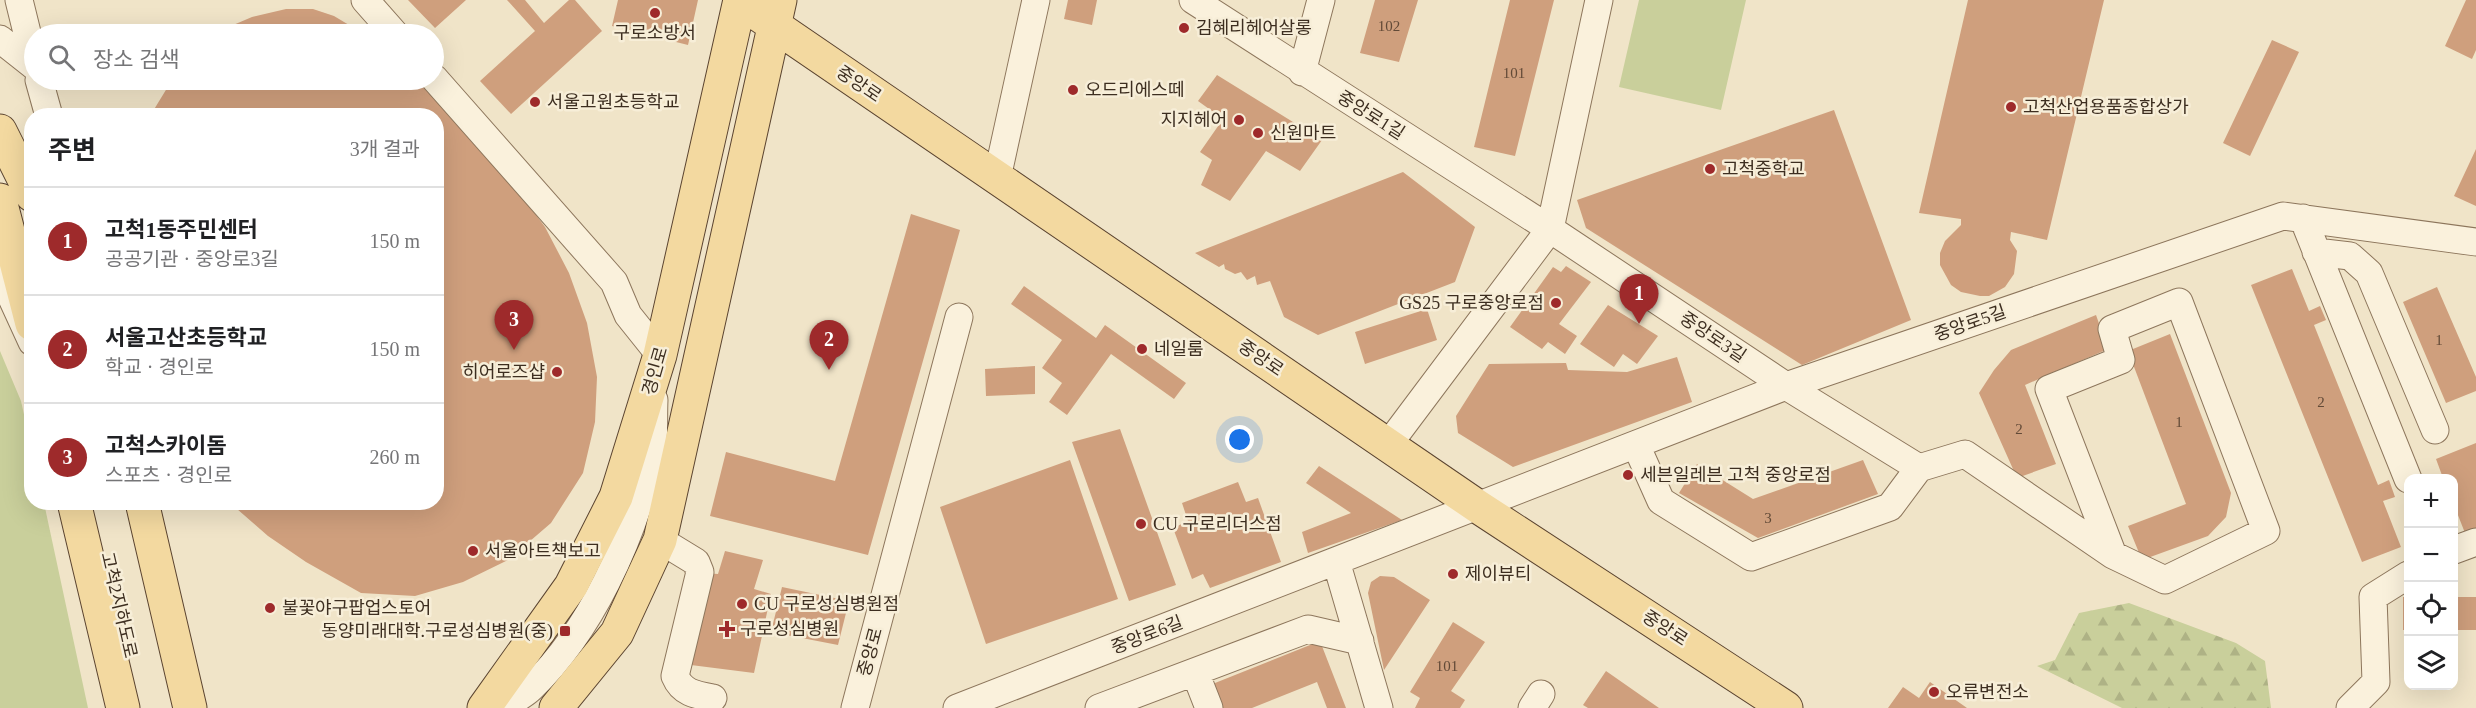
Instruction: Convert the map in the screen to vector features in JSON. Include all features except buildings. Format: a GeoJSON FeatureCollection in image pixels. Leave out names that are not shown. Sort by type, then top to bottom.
{"type":"FeatureCollection","features":[{"type":"Feature","properties":{"kind":"main road","name":"중앙로"},"geometry":{"type":"LineString","coordinates":[[740,1],[777,13],[997,178],[1477,506],[1786,708]]}},
{"type":"Feature","properties":{"kind":"main road","name":"경인로"},"geometry":{"type":"LineString","coordinates":[[484,708],[571,586],[616,497],[658,365],[740,1]]}},
{"type":"Feature","properties":{"kind":"main road"},"geometry":{"type":"LineString","coordinates":[[556,708],[617,633],[660,540],[777,13]]}},
{"type":"Feature","properties":{"kind":"main road"},"geometry":{"type":"LineString","coordinates":[[0,131],[24,179]]}},
{"type":"Feature","properties":{"kind":"main road"},"geometry":{"type":"LineString","coordinates":[[0,200],[24,252]]}},
{"type":"Feature","properties":{"kind":"main road"},"geometry":{"type":"LineString","coordinates":[[0,200],[24,293]]}},
{"type":"Feature","properties":{"kind":"main road"},"geometry":{"type":"LineString","coordinates":[[76,510],[123,708]]}},
{"type":"Feature","properties":{"kind":"main road","name":"고척2지하도로"},"geometry":{"type":"LineString","coordinates":[[97,510],[143,708]]}},
{"type":"Feature","properties":{"kind":"main road","name":"고척2지하도로"},"geometry":{"type":"LineString","coordinates":[[122,510],[167,708]]}},
{"type":"Feature","properties":{"kind":"main road"},"geometry":{"type":"LineString","coordinates":[[143,510],[190,708]]}},
{"type":"Feature","properties":{"kind":"street"},"geometry":{"type":"LineString","coordinates":[[19,0],[25,24]]}},
{"type":"Feature","properties":{"kind":"street"},"geometry":{"type":"LineString","coordinates":[[365,0],[386,24]]}},
{"type":"Feature","properties":{"kind":"street"},"geometry":{"type":"LineString","coordinates":[[997,178],[1036,0]]}},
{"type":"Feature","properties":{"kind":"street","name":"중앙로1길"},"geometry":{"type":"LineString","coordinates":[[1193,0],[1302,72],[1550,228]]}},
{"type":"Feature","properties":{"kind":"street"},"geometry":{"type":"LineString","coordinates":[[1302,72],[1321,0]]}},
{"type":"Feature","properties":{"kind":"street"},"geometry":{"type":"LineString","coordinates":[[1388,445],[1550,228],[1599,0]]}},
{"type":"Feature","properties":{"kind":"street"},"geometry":{"type":"LineString","coordinates":[[0,39],[24,59]]}},
{"type":"Feature","properties":{"kind":"street"},"geometry":{"type":"LineString","coordinates":[[0,50],[24,62]]}},
{"type":"Feature","properties":{"kind":"street"},"geometry":{"type":"LineString","coordinates":[[444,89],[614,282],[628,315],[658,365],[651,457],[633,521],[592,611],[573,639],[530,690],[500,708]]}},
{"type":"Feature","properties":{"kind":"street"},"geometry":{"type":"LineString","coordinates":[[42,90],[47,108]]}},
{"type":"Feature","properties":{"kind":"street","name":"중앙로5길"},"geometry":{"type":"LineString","coordinates":[[1477,506],[1786,386],[2283,216],[2476,242]]}},
{"type":"Feature","properties":{"kind":"street"},"geometry":{"type":"LineString","coordinates":[[2303,218],[2407,474]]}},
{"type":"Feature","properties":{"kind":"street","name":"중앙로3길"},"geometry":{"type":"LineString","coordinates":[[1550,228],[1786,386],[1919,468]]}},
{"type":"Feature","properties":{"kind":"street"},"geometry":{"type":"LineString","coordinates":[[2316,252],[2350,256],[2369,273],[2435,430]]}},
{"type":"Feature","properties":{"kind":"street"},"geometry":{"type":"LineString","coordinates":[[0,272],[24,324]]}},
{"type":"Feature","properties":{"kind":"street"},"geometry":{"type":"LineString","coordinates":[[1636,445],[1661,501],[1751,556],[1890,507],[1919,468],[1965,454],[2113,555],[2165,580],[2266,531],[2179,302],[2112,329],[2121,360],[2049,389],[2113,555]]}},
{"type":"Feature","properties":{"kind":"street","name":"중앙로"},"geometry":{"type":"LineString","coordinates":[[855,708],[958,317]]}},
{"type":"Feature","properties":{"kind":"street","name":"중앙로6길"},"geometry":{"type":"LineString","coordinates":[[957,708],[1477,506]]}},
{"type":"Feature","properties":{"kind":"street"},"geometry":{"type":"LineString","coordinates":[[660,540],[696,562],[700,572],[675,676],[679,685],[686,691],[713,698]]}},
{"type":"Feature","properties":{"kind":"street"},"geometry":{"type":"LineString","coordinates":[[2458,549],[2476,542]]}},
{"type":"Feature","properties":{"kind":"street"},"geometry":{"type":"LineString","coordinates":[[1336,561],[1379,708]]}},
{"type":"Feature","properties":{"kind":"street"},"geometry":{"type":"LineString","coordinates":[[2350,708],[2376,682],[2373,597],[2404,578]]}},
{"type":"Feature","properties":{"kind":"street"},"geometry":{"type":"LineString","coordinates":[[1100,708],[1308,629],[1360,641]]}},
{"type":"Feature","properties":{"kind":"street"},"geometry":{"type":"LineString","coordinates":[[1195,672],[1209,708]]}},
{"type":"Feature","properties":{"kind":"green space"},"geometry":{"type":"Polygon","coordinates":[[[1639,0],[1746,0],[1721,110],[1619,87],[1639,0]]]}},
{"type":"Feature","properties":{"kind":"green space"},"geometry":{"type":"Polygon","coordinates":[[[0,351],[21,401],[24,414],[24,510],[46,510],[88,708],[0,708],[0,351]]]}},
{"type":"Feature","properties":{"kind":"green space"},"geometry":{"type":"Polygon","coordinates":[[[2129,603],[2236,643],[2265,661],[2271,708],[2122,708],[2037,666],[2055,660],[2079,613],[2129,603]]]}},
{"type":"Feature","properties":{"kind":"place","name":"구로소방서"},"geometry":{"type":"Point","coordinates":[655,13]}},
{"type":"Feature","properties":{"kind":"place","name":"김혜리헤어살롱"},"geometry":{"type":"Point","coordinates":[1184,28]}},
{"type":"Feature","properties":{"kind":"place","name":"오드리에스떼"},"geometry":{"type":"Point","coordinates":[1073,90]}},
{"type":"Feature","properties":{"kind":"place","name":"서울고원초등학교"},"geometry":{"type":"Point","coordinates":[535,102]}},
{"type":"Feature","properties":{"kind":"place","name":"고척산업용품종합상가"},"geometry":{"type":"Point","coordinates":[2011,107]}},
{"type":"Feature","properties":{"kind":"place","name":"지지헤어"},"geometry":{"type":"Point","coordinates":[1239,120]}},
{"type":"Feature","properties":{"kind":"place","name":"신원마트"},"geometry":{"type":"Point","coordinates":[1258,133]}},
{"type":"Feature","properties":{"kind":"place","name":"고척중학교"},"geometry":{"type":"Point","coordinates":[1710,169]}},
{"type":"Feature","properties":{"kind":"place","name":"GS25 구로중앙로점"},"geometry":{"type":"Point","coordinates":[1556,303]}},
{"type":"Feature","properties":{"kind":"place","name":"고척1동주민센터"},"geometry":{"type":"Point","coordinates":[1639,324]}},
{"type":"Feature","properties":{"kind":"place","name":"네일룸"},"geometry":{"type":"Point","coordinates":[1142,349]}},
{"type":"Feature","properties":{"kind":"place","name":"고척스카이돔"},"geometry":{"type":"Point","coordinates":[514,350]}},
{"type":"Feature","properties":{"kind":"place","name":"서울고산초등학교"},"geometry":{"type":"Point","coordinates":[829,370]}},
{"type":"Feature","properties":{"kind":"place","name":"히어로즈샵"},"geometry":{"type":"Point","coordinates":[557,372]}},
{"type":"Feature","properties":{"kind":"place","name":"세븐일레븐 고척 중앙로점"},"geometry":{"type":"Point","coordinates":[1628,475]}},
{"type":"Feature","properties":{"kind":"place","name":"CU 구로리더스점"},"geometry":{"type":"Point","coordinates":[1141,524]}},
{"type":"Feature","properties":{"kind":"place","name":"서울아트책보고"},"geometry":{"type":"Point","coordinates":[473,551]}},
{"type":"Feature","properties":{"kind":"place","name":"제이뷰티"},"geometry":{"type":"Point","coordinates":[1453,574]}},
{"type":"Feature","properties":{"kind":"place","name":"CU 구로성심병원점"},"geometry":{"type":"Point","coordinates":[742,604]}},
{"type":"Feature","properties":{"kind":"place","name":"불꽃야구팝업스토어"},"geometry":{"type":"Point","coordinates":[270,608]}},
{"type":"Feature","properties":{"kind":"place","name":"구로성심병원"},"geometry":{"type":"Point","coordinates":[727,629]}},
{"type":"Feature","properties":{"kind":"place","name":"동양미래대학.구로성심병원(중)"},"geometry":{"type":"Point","coordinates":[565,631]}},
{"type":"Feature","properties":{"kind":"place","name":"오류변전소"},"geometry":{"type":"Point","coordinates":[1934,692]}}]}
